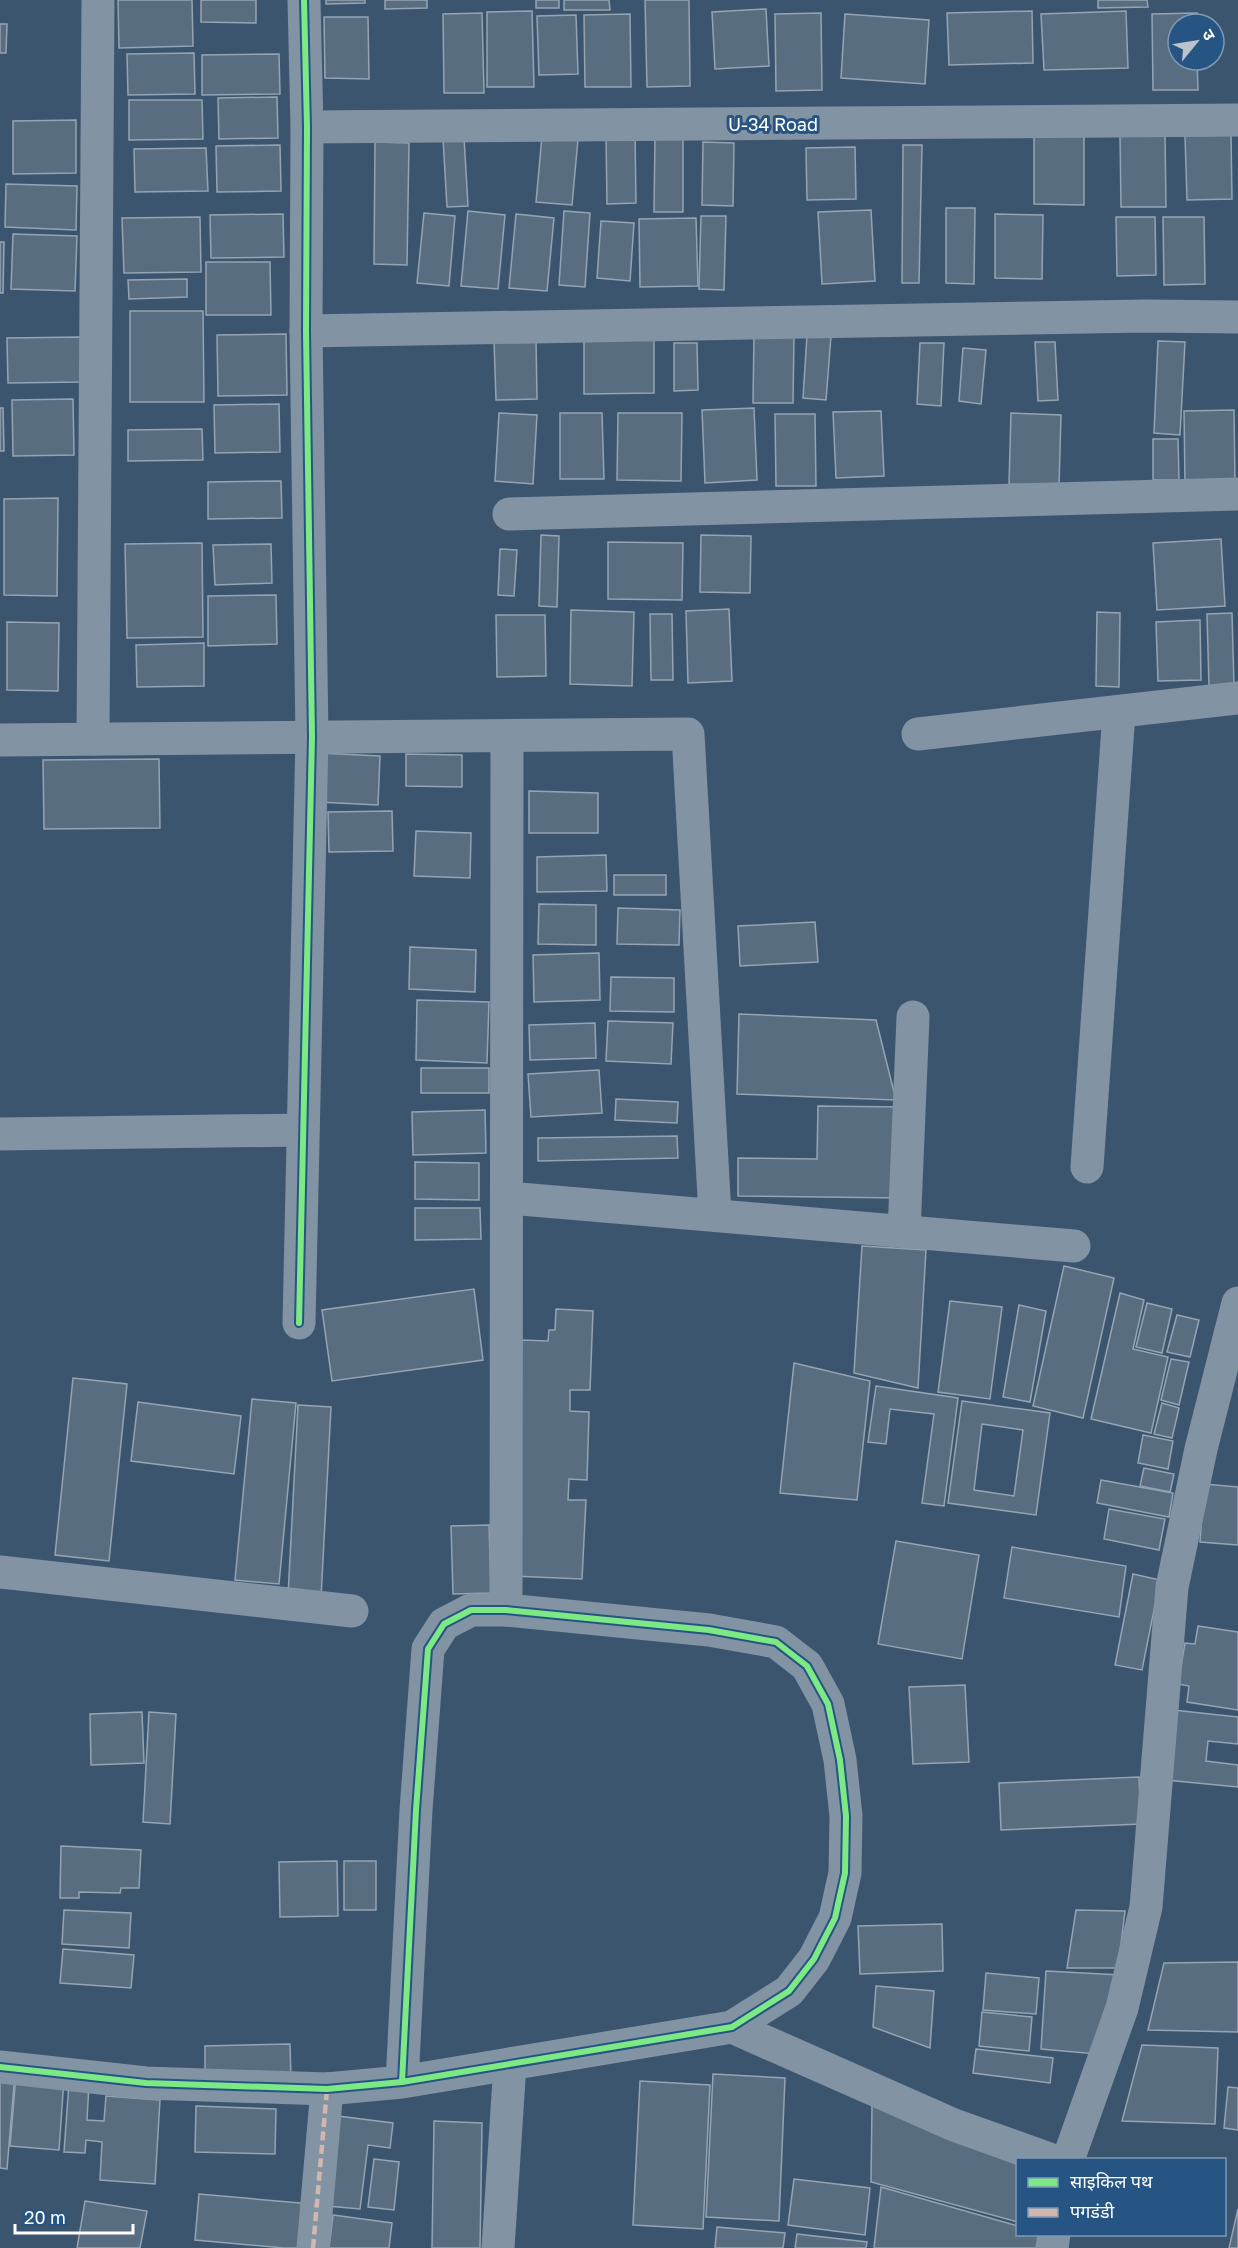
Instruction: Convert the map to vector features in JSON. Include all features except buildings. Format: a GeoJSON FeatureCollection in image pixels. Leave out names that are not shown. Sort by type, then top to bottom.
{"type":"FeatureCollection","features":[{"type":"Feature","properties":{"kind":"street"},"geometry":{"type":"LineString","coordinates":[[93,739],[98,0]]}},
{"type":"Feature","properties":{"kind":"street"},"geometry":{"type":"LineString","coordinates":[[299,1323],[312,737],[304,0]]}},
{"type":"Feature","properties":{"kind":"street","name":"U-34 Road"},"geometry":{"type":"LineString","coordinates":[[307,127],[1238,120]]}},
{"type":"Feature","properties":{"kind":"street"},"geometry":{"type":"LineString","coordinates":[[306,331],[1121,316],[1238,317]]}},
{"type":"Feature","properties":{"kind":"street"},"geometry":{"type":"LineString","coordinates":[[509,514],[1238,494]]}},
{"type":"Feature","properties":{"kind":"street"},"geometry":{"type":"LineString","coordinates":[[918,734],[1238,698]]}},
{"type":"Feature","properties":{"kind":"street"},"geometry":{"type":"LineString","coordinates":[[1087,1167],[1119,712]]}},
{"type":"Feature","properties":{"kind":"street"},"geometry":{"type":"LineString","coordinates":[[0,740],[688,734],[715,1215]]}},
{"type":"Feature","properties":{"kind":"street"},"geometry":{"type":"LineString","coordinates":[[506,1610],[507,736]]}},
{"type":"Feature","properties":{"kind":"street"},"geometry":{"type":"LineString","coordinates":[[904,1232],[913,1017]]}},
{"type":"Feature","properties":{"kind":"street"},"geometry":{"type":"LineString","coordinates":[[0,1134],[303,1130]]}},
{"type":"Feature","properties":{"kind":"street"},"geometry":{"type":"LineString","coordinates":[[508,1198],[1074,1246]]}},
{"type":"Feature","properties":{"kind":"street"},"geometry":{"type":"LineString","coordinates":[[1069,2158],[1122,2008],[1146,1907],[1172,1587],[1202,1449],[1238,1303]]}},
{"type":"Feature","properties":{"kind":"street"},"geometry":{"type":"LineString","coordinates":[[0,1572],[352,1611]]}},
{"type":"Feature","properties":{"kind":"street"},"geometry":{"type":"LineString","coordinates":[[0,2067],[146,2083],[327,2090],[402,2082],[732,2027],[789,1991],[814,1959],[835,1918],[845,1873],[846,1816],[840,1760],[828,1704],[807,1666],[776,1642],[709,1630],[506,1610],[471,1610],[444,1624],[428,1649],[416,1810],[402,2082]]}},
{"type":"Feature","properties":{"kind":"street"},"geometry":{"type":"LineString","coordinates":[[732,2027],[954,2125],[1046,2158]]}},
{"type":"Feature","properties":{"kind":"street"},"geometry":{"type":"LineString","coordinates":[[498,2248],[510,2064]]}},
{"type":"Feature","properties":{"kind":"street"},"geometry":{"type":"LineString","coordinates":[[312,2248],[327,2090]]}},
{"type":"Feature","properties":{"kind":"marked path"},"geometry":{"type":"LineString","coordinates":[[313,2248],[327,2089]]}},
{"type":"Feature","properties":{"kind":"cycle path"},"geometry":{"type":"LineString","coordinates":[[299,1323],[312,737],[304,0]]}},
{"type":"Feature","properties":{"kind":"cycle path"},"geometry":{"type":"LineString","coordinates":[[0,2067],[146,2083],[327,2089],[402,2082],[732,2027],[789,1991],[814,1959],[835,1918],[845,1873],[846,1816],[840,1760],[828,1704],[807,1666],[776,1642],[709,1630],[506,1610],[471,1610],[444,1624],[428,1649],[416,1810],[402,2082]]}}]}
